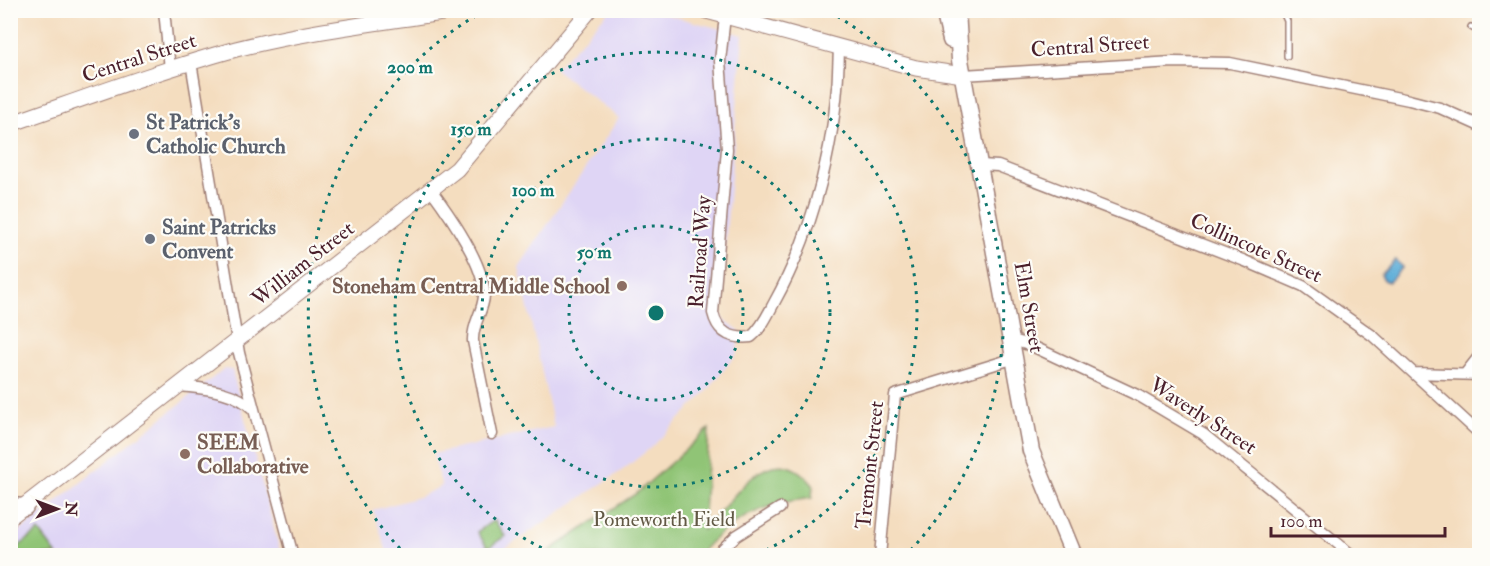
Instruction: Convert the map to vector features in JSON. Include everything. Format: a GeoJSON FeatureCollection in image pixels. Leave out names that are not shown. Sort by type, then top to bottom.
{"type":"FeatureCollection","features":[{"type":"Feature","properties":{"kind":"main road","name":"Central Street"},"geometry":{"type":"LineString","coordinates":[[10,124],[191,62],[280,39],[461,10]]}},
{"type":"Feature","properties":{"kind":"main road","name":"William Street"},"geometry":{"type":"LineString","coordinates":[[10,517],[18,506],[181,386],[432,191],[469,158],[590,10]]}},
{"type":"Feature","properties":{"kind":"main road","name":"Central Street"},"geometry":{"type":"LineString","coordinates":[[703,10],[928,71],[962,68]]}},
{"type":"Feature","properties":{"kind":"main road","name":"Elm Street"},"geometry":{"type":"LineString","coordinates":[[944,10],[949,34],[962,68]]}},
{"type":"Feature","properties":{"kind":"main road","name":"Elm Street"},"geometry":{"type":"LineString","coordinates":[[957,10],[962,68],[1013,340],[1031,451],[1074,555]]}},
{"type":"Feature","properties":{"kind":"street"},"geometry":{"type":"LineString","coordinates":[[164,10],[170,69]]}},
{"type":"Feature","properties":{"kind":"street","name":"Railroad Way"},"geometry":{"type":"LineString","coordinates":[[725,16],[720,43],[720,78],[727,149],[713,314],[720,329],[729,336],[751,337],[757,332],[779,294],[800,247],[811,217],[827,149],[839,48]]}},
{"type":"Feature","properties":{"kind":"street"},"geometry":{"type":"LineString","coordinates":[[191,62],[237,342],[293,555]]}},
{"type":"Feature","properties":{"kind":"street","name":"Central Street"},"geometry":{"type":"LineString","coordinates":[[962,68],[1173,62],[1230,63],[1409,100],[1440,108],[1479,126]]}},
{"type":"Feature","properties":{"kind":"street","name":"Collincote Street"},"geometry":{"type":"LineString","coordinates":[[980,165],[998,166],[1292,280],[1360,325],[1479,434]]}},
{"type":"Feature","properties":{"kind":"street"},"geometry":{"type":"LineString","coordinates":[[432,191],[457,229],[483,284],[483,301],[474,327],[473,341],[492,434]]}},
{"type":"Feature","properties":{"kind":"street","name":"Waverly Street"},"geometry":{"type":"LineString","coordinates":[[1013,340],[1032,346],[1139,396],[1195,429],[1228,452],[1353,555]]}},
{"type":"Feature","properties":{"kind":"street"},"geometry":{"type":"LineString","coordinates":[[1465,374],[1479,355]]}},
{"type":"Feature","properties":{"kind":"street","name":"Tremont Street"},"geometry":{"type":"LineString","coordinates":[[880,555],[895,395],[1015,358]]}},
{"type":"Feature","properties":{"kind":"street"},"geometry":{"type":"LineString","coordinates":[[1414,373],[1479,375]]}},
{"type":"Feature","properties":{"kind":"street"},"geometry":{"type":"LineString","coordinates":[[181,386],[223,393],[243,401],[253,409]]}},
{"type":"Feature","properties":{"kind":"street"},"geometry":{"type":"LineString","coordinates":[[715,555],[735,536],[780,508]]}},
{"type":"Feature","properties":{"kind":"lane"},"geometry":{"type":"LineString","coordinates":[[1179,10],[1192,10]]}},
{"type":"Feature","properties":{"kind":"lane"},"geometry":{"type":"LineString","coordinates":[[1282,10],[1287,21],[1287,56]]}},
{"type":"Feature","properties":{"kind":"lane"},"geometry":{"type":"LineString","coordinates":[[1471,27],[1479,32]]}},
{"type":"Feature","properties":{"kind":"shaded area","name":"Stoneham Central Middle School"},"geometry":{"type":"Polygon","coordinates":[[[609,11],[653,11],[743,35],[720,305],[723,320],[739,330],[737,353],[708,390],[653,446],[624,469],[495,555],[388,555],[373,510],[419,497],[442,486],[433,454],[554,427],[519,267],[619,118],[555,69],[609,11]]]}},
{"type":"Feature","properties":{"kind":"shaded area","name":"SEEM Collaborative"},"geometry":{"type":"Polygon","coordinates":[[[224,369],[232,370],[281,555],[11,556],[11,538],[224,369]]]}},
{"type":"Feature","properties":{"kind":"green space","name":"Pomeworth Field"},"geometry":{"type":"Polygon","coordinates":[[[709,429],[703,530],[740,489],[767,468],[782,465],[797,470],[813,485],[812,498],[779,504],[735,522],[698,555],[543,555],[637,493],[709,429]]]}},
{"type":"Feature","properties":{"kind":"green space"},"geometry":{"type":"Polygon","coordinates":[[[494,520],[505,536],[488,548],[477,532],[494,520]]]}},
{"type":"Feature","properties":{"kind":"green space"},"geometry":{"type":"Polygon","coordinates":[[[39,531],[57,555],[11,555],[11,552],[39,531]]]}},
{"type":"Feature","properties":{"kind":"water"},"geometry":{"type":"Polygon","coordinates":[[[1395,260],[1403,267],[1389,282],[1385,281],[1381,275],[1395,260]]]}},
{"type":"Feature","properties":{"kind":"place","name":"St Patrick's Catholic Church"},"geometry":{"type":"Point","coordinates":[134,134]}},
{"type":"Feature","properties":{"kind":"place","name":"Saint Patricks Convent"},"geometry":{"type":"Point","coordinates":[150,239]}},
{"type":"Feature","properties":{"kind":"place","name":"Stoneham Central Middle School"},"geometry":{"type":"Point","coordinates":[622,286]}},
{"type":"Feature","properties":{"kind":"place","name":"SEEM Collaborative"},"geometry":{"type":"Point","coordinates":[185,454]}}]}
